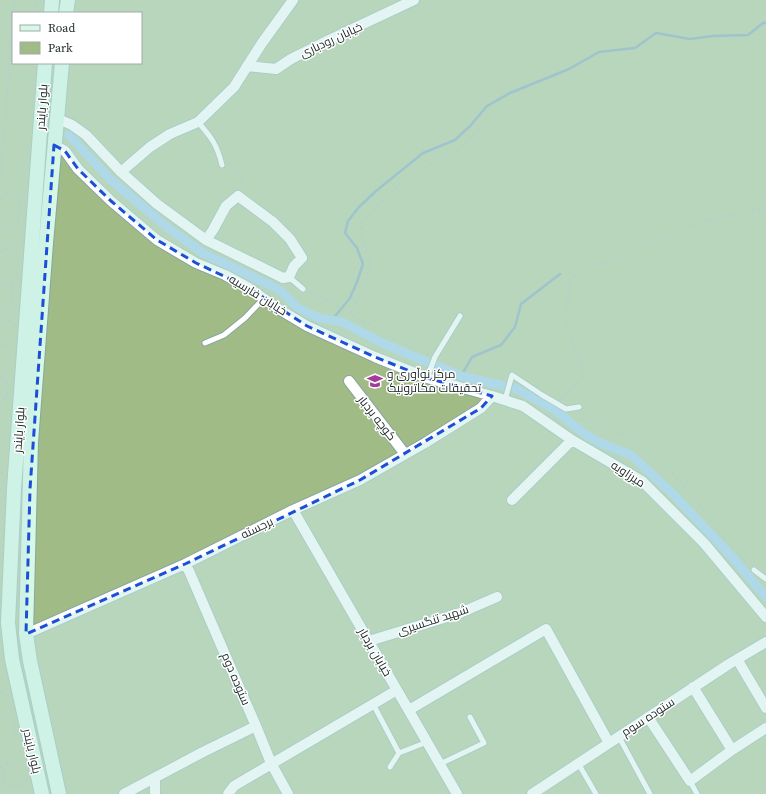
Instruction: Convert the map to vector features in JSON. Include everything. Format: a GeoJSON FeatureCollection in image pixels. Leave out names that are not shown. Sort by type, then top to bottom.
{"type":"FeatureCollection","features":[{"type":"Feature","properties":{"kind":"street"},"geometry":{"type":"LineString","coordinates":[[51,12],[52,0]]}},
{"type":"Feature","properties":{"kind":"street"},"geometry":{"type":"LineString","coordinates":[[66,12],[68,0]]}},
{"type":"Feature","properties":{"kind":"street"},"geometry":{"type":"LineString","coordinates":[[121,172],[150,147],[170,134],[198,122],[234,87],[262,43],[293,0]]}},
{"type":"Feature","properties":{"kind":"street","name":"خیابان رودباری"},"geometry":{"type":"LineString","coordinates":[[247,66],[276,69],[291,59],[329,40],[414,0]]}},
{"type":"Feature","properties":{"kind":"street","name":"بلوار بایندر"},"geometry":{"type":"LineString","coordinates":[[42,794],[12,659],[8,623],[14,489],[45,64]]}},
{"type":"Feature","properties":{"kind":"street","name":"بلوار بایندر"},"geometry":{"type":"LineString","coordinates":[[59,794],[30,661],[26,634],[31,442],[43,273],[62,64]]}},
{"type":"Feature","properties":{"kind":"street","name":"خیابان فارسیه"},"geometry":{"type":"LineString","coordinates":[[56,118],[72,125],[86,136],[121,172],[156,204],[206,240],[283,278],[289,277]]}},
{"type":"Feature","properties":{"kind":"street","name":"خیابان فارسیه"},"geometry":{"type":"LineString","coordinates":[[54,146],[65,150],[78,169],[111,201],[157,240],[196,263],[231,278],[307,326],[375,357],[492,396]]}},
{"type":"Feature","properties":{"kind":"street"},"geometry":{"type":"LineString","coordinates":[[206,240],[214,230],[226,206],[238,196],[274,222],[290,239],[302,258],[294,266],[289,277]]}},
{"type":"Feature","properties":{"kind":"street","name":"کوچه بردبار"},"geometry":{"type":"LineString","coordinates":[[349,381],[405,454]]}},
{"type":"Feature","properties":{"kind":"street","name":"میرزاویه"},"geometry":{"type":"LineString","coordinates":[[492,396],[506,397],[523,406],[572,440],[642,481],[704,543],[766,617]]}},
{"type":"Feature","properties":{"kind":"street","name":"برجسته"},"geometry":{"type":"LineString","coordinates":[[26,634],[185,564],[293,510],[360,480],[481,408],[492,396]]}},
{"type":"Feature","properties":{"kind":"street"},"geometry":{"type":"LineString","coordinates":[[512,500],[572,440]]}},
{"type":"Feature","properties":{"kind":"street"},"geometry":{"type":"LineString","coordinates":[[14,489],[30,489]]}},
{"type":"Feature","properties":{"kind":"street","name":"خیابان بردبار"},"geometry":{"type":"LineString","coordinates":[[293,510],[440,764],[455,793]]}},
{"type":"Feature","properties":{"kind":"street","name":"ستوده دوم"},"geometry":{"type":"LineString","coordinates":[[185,564],[271,763],[288,794]]}},
{"type":"Feature","properties":{"kind":"street","name":"شهید تنگسیری"},"geometry":{"type":"LineString","coordinates":[[369,641],[460,613],[497,597]]}},
{"type":"Feature","properties":{"kind":"street"},"geometry":{"type":"LineString","coordinates":[[409,710],[546,629],[609,743]]}},
{"type":"Feature","properties":{"kind":"street","name":"ستوده سوم"},"geometry":{"type":"LineString","coordinates":[[532,794],[693,687],[766,642]]}},
{"type":"Feature","properties":{"kind":"street"},"geometry":{"type":"LineString","coordinates":[[737,659],[766,708]]}},
{"type":"Feature","properties":{"kind":"street"},"geometry":{"type":"LineString","coordinates":[[693,687],[732,750]]}},
{"type":"Feature","properties":{"kind":"street"},"geometry":{"type":"LineString","coordinates":[[228,794],[234,786],[271,763],[397,690]]}},
{"type":"Feature","properties":{"kind":"street"},"geometry":{"type":"LineString","coordinates":[[648,717],[690,781],[732,750],[766,728]]}},
{"type":"Feature","properties":{"kind":"street"},"geometry":{"type":"LineString","coordinates":[[124,794],[256,726]]}},
{"type":"Feature","properties":{"kind":"street"},"geometry":{"type":"LineString","coordinates":[[155,778],[155,794]]}},
{"type":"Feature","properties":{"kind":"lane"},"geometry":{"type":"LineString","coordinates":[[198,122],[217,148],[222,165]]}},
{"type":"Feature","properties":{"kind":"lane"},"geometry":{"type":"LineString","coordinates":[[289,277],[303,289]]}},
{"type":"Feature","properties":{"kind":"lane"},"geometry":{"type":"LineString","coordinates":[[206,343],[224,335],[245,318],[264,298]]}},
{"type":"Feature","properties":{"kind":"lane"},"geometry":{"type":"LineString","coordinates":[[428,374],[434,359],[460,316]]}},
{"type":"Feature","properties":{"kind":"lane"},"geometry":{"type":"LineString","coordinates":[[506,397],[512,375],[566,409],[579,407]]}},
{"type":"Feature","properties":{"kind":"lane"},"geometry":{"type":"LineString","coordinates":[[754,570],[766,579]]}},
{"type":"Feature","properties":{"kind":"lane"},"geometry":{"type":"LineString","coordinates":[[374,704],[399,753]]}},
{"type":"Feature","properties":{"kind":"lane"},"geometry":{"type":"LineString","coordinates":[[440,764],[484,743],[470,718]]}},
{"type":"Feature","properties":{"kind":"lane"},"geometry":{"type":"LineString","coordinates":[[618,736],[650,794]]}},
{"type":"Feature","properties":{"kind":"lane"},"geometry":{"type":"LineString","coordinates":[[390,767],[399,753],[427,742]]}},
{"type":"Feature","properties":{"kind":"lane"},"geometry":{"type":"LineString","coordinates":[[578,763],[596,794]]}},
{"type":"Feature","properties":{"kind":"lane"},"geometry":{"type":"LineString","coordinates":[[690,781],[697,794]]}},
{"type":"Feature","properties":{"kind":"path"},"geometry":{"type":"LineString","coordinates":[[13,12],[13,1],[18,0]]}},
{"type":"Feature","properties":{"kind":"path"},"geometry":{"type":"LineString","coordinates":[[36,12],[37,0]]}},
{"type":"Feature","properties":{"kind":"path"},"geometry":{"type":"LineString","coordinates":[[0,180],[12,51]]}},
{"type":"Feature","properties":{"kind":"path"},"geometry":{"type":"LineString","coordinates":[[350,315],[366,283],[370,262],[361,237],[362,221],[401,183],[426,166],[457,150],[486,122]]}},
{"type":"Feature","properties":{"kind":"path"},"geometry":{"type":"LineString","coordinates":[[219,155],[230,163],[240,174],[242,185],[238,196]]}},
{"type":"Feature","properties":{"kind":"path"},"geometry":{"type":"LineString","coordinates":[[0,198],[8,192],[13,191],[21,196],[18,224],[16,227],[6,228],[0,224]]}},
{"type":"Feature","properties":{"kind":"path"},"geometry":{"type":"LineString","coordinates":[[555,403],[583,376],[583,363],[576,353],[565,315],[570,290],[569,279],[590,267],[617,260],[626,254],[686,226],[766,208]]}},
{"type":"Feature","properties":{"kind":"path"},"geometry":{"type":"LineString","coordinates":[[19,215],[24,215]]}},
{"type":"Feature","properties":{"kind":"path"},"geometry":{"type":"LineString","coordinates":[[0,251],[8,249],[14,252],[20,262]]}},
{"type":"Feature","properties":{"kind":"path"},"geometry":{"type":"LineString","coordinates":[[0,285],[8,286],[13,281]]}},
{"type":"Feature","properties":{"kind":"path"},"geometry":{"type":"LineString","coordinates":[[303,289],[335,304],[350,315],[434,359]]}},
{"type":"Feature","properties":{"kind":"path"},"geometry":{"type":"LineString","coordinates":[[0,319],[10,321]]}},
{"type":"Feature","properties":{"kind":"path"},"geometry":{"type":"LineString","coordinates":[[0,346],[14,343]]}},
{"type":"Feature","properties":{"kind":"path"},"geometry":{"type":"LineString","coordinates":[[0,377],[5,380],[9,390],[7,395],[0,401]]}},
{"type":"Feature","properties":{"kind":"path"},"geometry":{"type":"LineString","coordinates":[[579,407],[582,419],[636,440],[656,453],[702,508],[721,535],[754,570]]}},
{"type":"Feature","properties":{"kind":"path"},"geometry":{"type":"LineString","coordinates":[[0,718],[12,716]]}},
{"type":"Feature","properties":{"kind":"path"},"geometry":{"type":"LineString","coordinates":[[6,794],[2,775],[5,765],[14,761],[20,762],[24,765]]}},
{"type":"Feature","properties":{"kind":"path"},"geometry":{"type":"LineString","coordinates":[[0,765],[3,770]]}},
{"type":"Feature","properties":{"kind":"path"},"geometry":{"type":"LineString","coordinates":[[4,780],[8,784],[18,786],[23,784],[28,775]]}},
{"type":"Feature","properties":{"kind":"highlighted area"},"geometry":{"type":"Polygon","coordinates":[[[54,145],[65,151],[78,169],[111,201],[157,240],[196,263],[249,288],[307,326],[375,357],[427,378],[492,396],[481,408],[360,480],[185,564],[26,634],[30,489],[54,145]]]}},
{"type":"Feature","properties":{"kind":"green space"},"geometry":{"type":"Polygon","coordinates":[[[0,0],[766,0],[766,794],[0,794],[0,0]]]}},
{"type":"Feature","properties":{"kind":"waterway"},"geometry":{"type":"LineString","coordinates":[[332,320],[350,298],[363,264],[357,248],[345,233],[348,221],[359,207],[376,191],[423,153],[455,140],[471,125],[487,106],[510,93],[569,69],[599,52],[635,48],[656,33],[690,39],[713,36],[748,35],[763,23],[766,23]]}},
{"type":"Feature","properties":{"kind":"waterway"},"geometry":{"type":"LineString","coordinates":[[69,135],[110,179],[168,228],[203,253],[280,290],[298,308],[319,318],[342,322],[384,344],[461,376],[517,389],[552,408],[586,435],[603,444],[631,455],[673,494],[733,558],[766,597]]}},
{"type":"Feature","properties":{"kind":"waterway"},"geometry":{"type":"LineString","coordinates":[[461,376],[472,357],[501,345],[515,327],[521,304],[560,274]]}},
{"type":"Feature","properties":{"kind":"place","name":"مرکز نوآوری و تحقیقات مکاترونیک"},"geometry":{"type":"Point","coordinates":[375,381]}}]}
